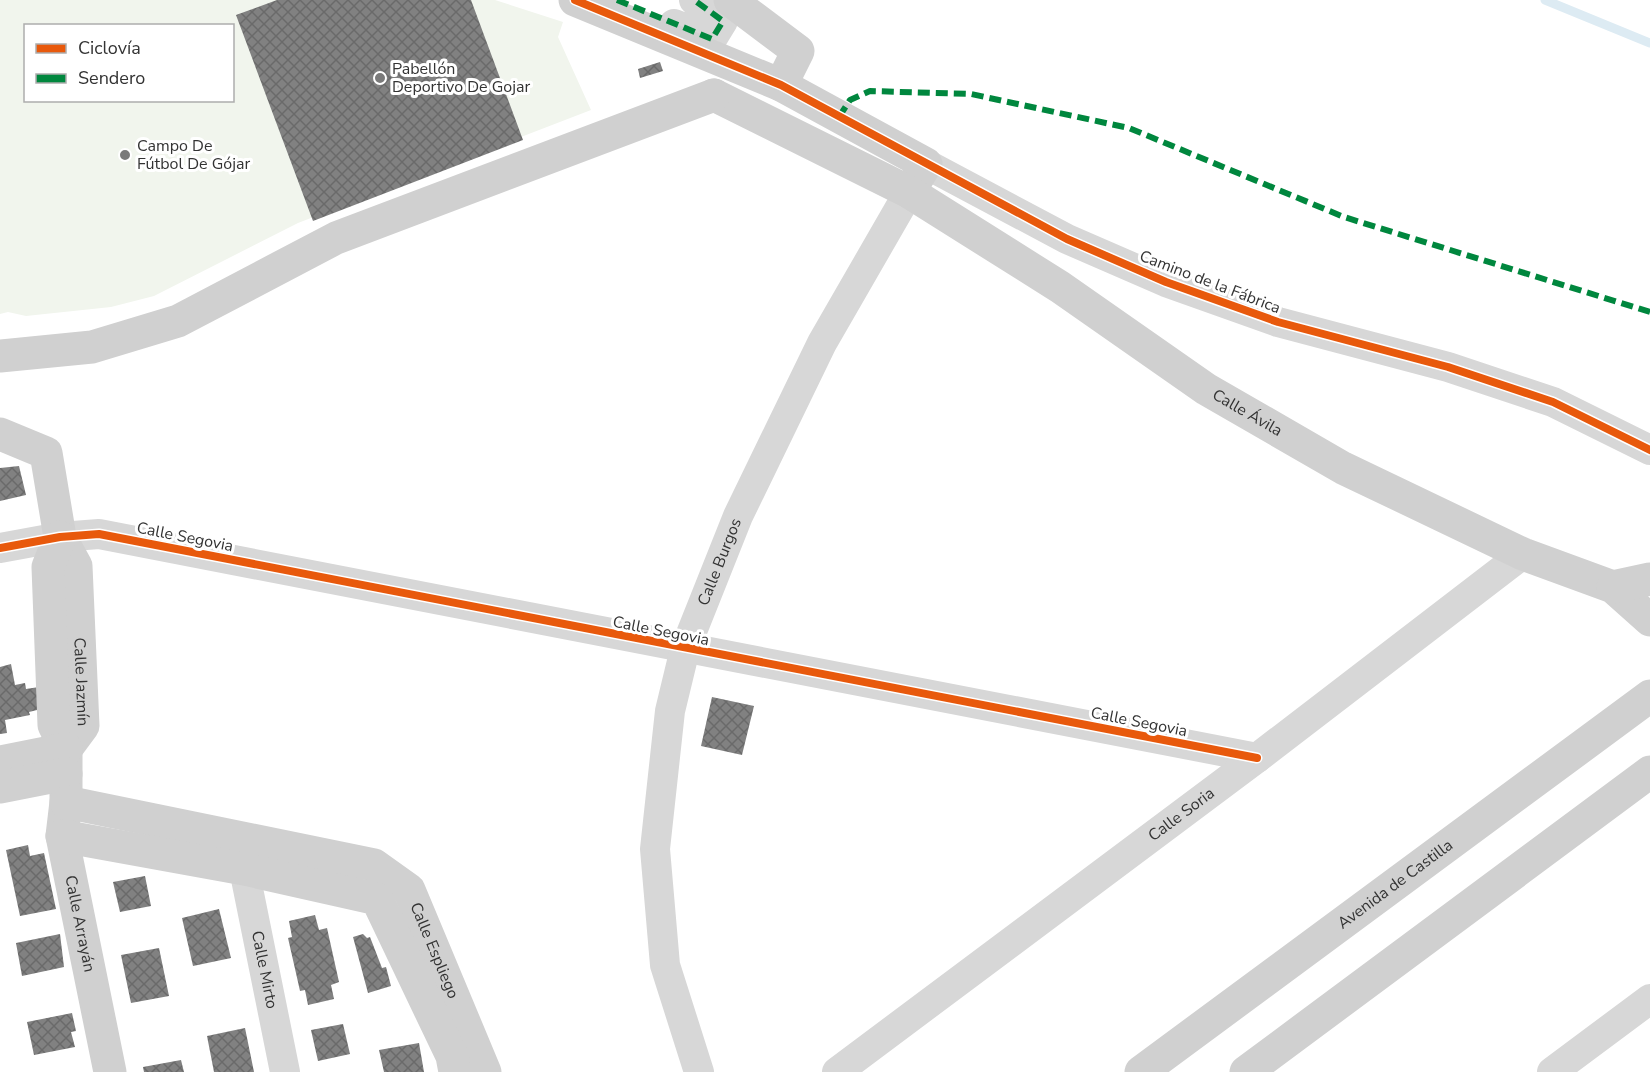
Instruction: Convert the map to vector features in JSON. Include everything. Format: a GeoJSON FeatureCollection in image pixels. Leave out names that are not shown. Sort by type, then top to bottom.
{"type":"FeatureCollection","features":[{"type":"Feature","properties":{"kind":"street","name":"Camino de la Fábrica"},"geometry":{"type":"LineString","coordinates":[[575,0],[781,85],[1067,239],[1166,282],[1278,322],[1448,367],[1553,402],[1650,450]]}},
{"type":"Feature","properties":{"kind":"street"},"geometry":{"type":"LineString","coordinates":[[618,0],[712,39],[723,21],[694,0]]}},
{"type":"Feature","properties":{"kind":"street"},"geometry":{"type":"LineString","coordinates":[[0,356],[92,347],[178,321],[336,238],[714,95],[731,65],[741,8],[798,51],[781,85]]}},
{"type":"Feature","properties":{"kind":"street"},"geometry":{"type":"LineString","coordinates":[[714,95],[909,192],[926,164]]}},
{"type":"Feature","properties":{"kind":"street","name":"Calle Ávila"},"geometry":{"type":"LineString","coordinates":[[909,192],[1060,287],[1206,389],[1343,468],[1523,554],[1613,587],[1650,620]]}},
{"type":"Feature","properties":{"kind":"street","name":"Calle Burgos"},"geometry":{"type":"LineString","coordinates":[[699,1072],[665,965],[655,849],[670,711],[686,649],[738,516],[822,343],[909,192]]}},
{"type":"Feature","properties":{"kind":"street","name":"Calle Jazmín"},"geometry":{"type":"LineString","coordinates":[[0,434],[46,453],[60,537],[76,566],[83,726],[66,775]]}},
{"type":"Feature","properties":{"kind":"street","name":"Calle Segovia"},"geometry":{"type":"LineString","coordinates":[[0,548],[60,537],[99,534],[1257,758]]}},
{"type":"Feature","properties":{"kind":"street","name":"Calle Soria"},"geometry":{"type":"LineString","coordinates":[[837,1072],[1257,758],[1523,554]]}},
{"type":"Feature","properties":{"kind":"street"},"geometry":{"type":"LineString","coordinates":[[1613,587],[1650,579]]}},
{"type":"Feature","properties":{"kind":"street","name":"Avenida de Castilla"},"geometry":{"type":"LineString","coordinates":[[1141,1072],[1650,696]]}},
{"type":"Feature","properties":{"kind":"street"},"geometry":{"type":"LineString","coordinates":[[0,762],[66,775]]}},
{"type":"Feature","properties":{"kind":"street"},"geometry":{"type":"LineString","coordinates":[[1246,1072],[1650,772]]}},
{"type":"Feature","properties":{"kind":"street"},"geometry":{"type":"LineString","coordinates":[[0,787],[66,775]]}},
{"type":"Feature","properties":{"kind":"street","name":"Calle Arrayán"},"geometry":{"type":"LineString","coordinates":[[66,775],[62,836],[110,1072]]}},
{"type":"Feature","properties":{"kind":"street","name":"Calle Espliego"},"geometry":{"type":"LineString","coordinates":[[66,775],[245,854],[377,899],[452,1056],[455,1072]]}},
{"type":"Feature","properties":{"kind":"street","name":"Calle Espliego"},"geometry":{"type":"LineString","coordinates":[[62,836],[374,865],[409,890],[485,1072]]}},
{"type":"Feature","properties":{"kind":"street","name":"Calle Mirto"},"geometry":{"type":"LineString","coordinates":[[245,854],[285,1072]]}},
{"type":"Feature","properties":{"kind":"street"},"geometry":{"type":"LineString","coordinates":[[1552,1072],[1650,999]]}},
{"type":"Feature","properties":{"kind":"shaded area"},"geometry":{"type":"Polygon","coordinates":[[[0,0],[495,0],[563,22],[558,37],[591,110],[298,223],[154,296],[111,307],[26,316],[8,312],[0,314],[0,0]]]}},
{"type":"Feature","properties":{"kind":"building","name":"Pabellón Deportivo De Gojar"},"geometry":{"type":"Polygon","coordinates":[[[277,0],[471,0],[523,140],[313,221],[236,15],[277,0]]]}},
{"type":"Feature","properties":{"kind":"building"},"geometry":{"type":"Polygon","coordinates":[[[660,62],[663,71],[640,78],[638,69],[660,62]]]}},
{"type":"Feature","properties":{"kind":"building"},"geometry":{"type":"Polygon","coordinates":[[[19,466],[26,495],[0,501],[0,468],[19,466]]]}},
{"type":"Feature","properties":{"kind":"building"},"geometry":{"type":"Polygon","coordinates":[[[11,664],[15,685],[25,683],[26,689],[39,687],[41,709],[29,712],[30,715],[5,720],[7,733],[0,734],[0,667],[11,664]]]}},
{"type":"Feature","properties":{"kind":"building"},"geometry":{"type":"Polygon","coordinates":[[[712,697],[754,706],[742,755],[701,746],[712,697]]]}},
{"type":"Feature","properties":{"kind":"building"},"geometry":{"type":"Polygon","coordinates":[[[28,845],[30,856],[44,853],[56,909],[20,916],[6,850],[28,845]]]}},
{"type":"Feature","properties":{"kind":"building"},"geometry":{"type":"Polygon","coordinates":[[[145,876],[151,906],[120,912],[113,882],[145,876]]]}},
{"type":"Feature","properties":{"kind":"building"},"geometry":{"type":"Polygon","coordinates":[[[219,909],[231,958],[193,966],[182,918],[219,909]]]}},
{"type":"Feature","properties":{"kind":"building"},"geometry":{"type":"Polygon","coordinates":[[[315,915],[319,930],[327,928],[339,982],[331,985],[334,999],[308,1005],[305,990],[300,991],[288,938],[292,937],[289,921],[315,915]]]}},
{"type":"Feature","properties":{"kind":"building"},"geometry":{"type":"Polygon","coordinates":[[[60,934],[64,967],[22,976],[16,943],[60,934]]]}},
{"type":"Feature","properties":{"kind":"building"},"geometry":{"type":"Polygon","coordinates":[[[363,934],[367,938],[370,937],[382,968],[386,967],[391,986],[368,993],[353,937],[363,934]]]}},
{"type":"Feature","properties":{"kind":"building"},"geometry":{"type":"Polygon","coordinates":[[[159,948],[169,996],[131,1003],[121,955],[159,948]]]}},
{"type":"Feature","properties":{"kind":"building"},"geometry":{"type":"Polygon","coordinates":[[[72,1013],[76,1031],[71,1032],[75,1047],[34,1055],[27,1022],[72,1013]]]}},
{"type":"Feature","properties":{"kind":"building"},"geometry":{"type":"Polygon","coordinates":[[[343,1024],[350,1054],[318,1061],[311,1030],[343,1024]]]}},
{"type":"Feature","properties":{"kind":"building"},"geometry":{"type":"Polygon","coordinates":[[[245,1028],[254,1072],[214,1072],[207,1036],[245,1028]]]}},
{"type":"Feature","properties":{"kind":"building"},"geometry":{"type":"Polygon","coordinates":[[[419,1043],[424,1072],[384,1072],[379,1050],[419,1043]]]}},
{"type":"Feature","properties":{"kind":"building"},"geometry":{"type":"Polygon","coordinates":[[[181,1060],[184,1072],[144,1072],[143,1067],[181,1060]]]}},
{"type":"Feature","properties":{"kind":"waterway"},"geometry":{"type":"LineString","coordinates":[[1545,0],[1650,43]]}},
{"type":"Feature","properties":{"kind":"marked path"},"geometry":{"type":"LineString","coordinates":[[617,0],[712,39],[723,21],[694,0]]}},
{"type":"Feature","properties":{"kind":"marked path"},"geometry":{"type":"LineString","coordinates":[[839,117],[850,100],[870,91],[971,94],[1129,128],[1344,217],[1650,312]]}},
{"type":"Feature","properties":{"kind":"cycle path"},"geometry":{"type":"LineString","coordinates":[[575,0],[781,85],[1067,239],[1166,282],[1278,322],[1448,367],[1553,402],[1650,450]]}},
{"type":"Feature","properties":{"kind":"cycle path"},"geometry":{"type":"LineString","coordinates":[[0,548],[60,537],[99,534],[1257,758]]}},
{"type":"Feature","properties":{"kind":"place","name":"Pabellón Deportivo De Gojar"},"geometry":{"type":"Point","coordinates":[380,78]}},
{"type":"Feature","properties":{"kind":"place","name":"Campo De Fútbol De Gójar"},"geometry":{"type":"Point","coordinates":[125,155]}}]}
